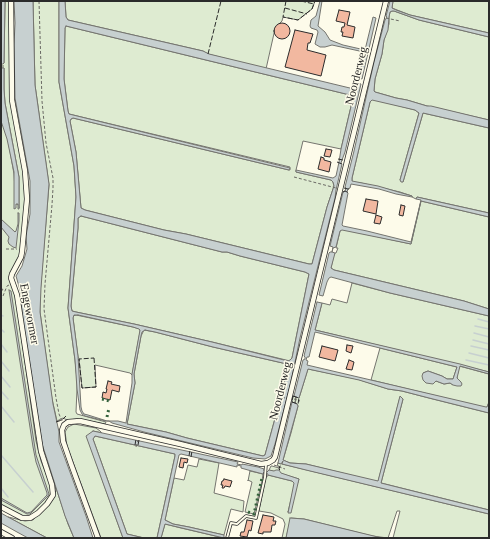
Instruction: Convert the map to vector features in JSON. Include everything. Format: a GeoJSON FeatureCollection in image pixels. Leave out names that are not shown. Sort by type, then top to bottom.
{"type":"FeatureCollection","features":[{"type":"Feature","properties":{"kind":"street","name":"Engewormer"},"geometry":{"type":"LineString","coordinates":[[1,508],[22,518],[30,518],[43,509],[53,495],[52,485],[41,451],[17,295],[12,276],[21,257],[27,206],[27,190],[12,100],[11,1]]}},
{"type":"Feature","properties":{"kind":"street","name":"Noorderweg"},"geometry":{"type":"LineString","coordinates":[[268,465],[275,457],[278,446],[386,1]]}},
{"type":"Feature","properties":{"kind":"street"},"geometry":{"type":"LineString","coordinates":[[98,538],[63,441],[62,430],[64,425],[68,422],[80,421],[268,465]]}},
{"type":"Feature","properties":{"kind":"street"},"geometry":{"type":"LineString","coordinates":[[1,532],[12,538]]}},
{"type":"Feature","properties":{"kind":"lane"},"geometry":{"type":"LineString","coordinates":[[227,538],[231,523],[237,524],[246,516],[256,518],[268,465]]}},
{"type":"Feature","properties":{"kind":"path"},"geometry":{"type":"LineString","coordinates":[[39,1],[42,101],[46,143],[53,188],[45,276],[44,310],[56,398],[59,414],[64,425]]}},
{"type":"Feature","properties":{"kind":"path"},"geometry":{"type":"LineString","coordinates":[[386,18],[400,21]]}},
{"type":"Feature","properties":{"kind":"path"},"geometry":{"type":"LineString","coordinates":[[1,66],[12,66]]}},
{"type":"Feature","properties":{"kind":"path"},"geometry":{"type":"LineString","coordinates":[[294,177],[338,188]]}},
{"type":"Feature","properties":{"kind":"path"},"geometry":{"type":"LineString","coordinates":[[6,249],[22,250]]}},
{"type":"Feature","properties":{"kind":"path"},"geometry":{"type":"LineString","coordinates":[[3,296],[7,286],[13,283]]}},
{"type":"Feature","properties":{"kind":"path"},"geometry":{"type":"LineString","coordinates":[[136,447],[139,434]]}},
{"type":"Feature","properties":{"kind":"path"},"geometry":{"type":"LineString","coordinates":[[268,465],[274,465],[285,469]]}},
{"type":"Feature","properties":{"kind":"green space"},"geometry":{"type":"Polygon","coordinates":[[[5,1],[10,1],[10,69],[26,197],[20,256],[11,274],[16,298],[36,441],[41,461],[50,484],[51,496],[49,500],[32,516],[23,517],[1,505],[1,292],[3,289],[1,290],[1,100],[14,174],[16,204],[18,204],[19,208],[19,177],[5,103],[4,68],[1,68],[1,64],[4,63],[5,1]]]}},
{"type":"Feature","properties":{"kind":"green space"},"geometry":{"type":"Polygon","coordinates":[[[33,1],[59,1],[59,82],[74,166],[76,197],[68,308],[77,379],[76,412],[77,414],[106,422],[105,424],[78,419],[67,420],[63,418],[57,421],[52,399],[40,312],[40,294],[49,185],[35,85],[33,1]]]}},
{"type":"Feature","properties":{"kind":"green space"},"geometry":{"type":"Polygon","coordinates":[[[65,1],[315,1],[312,9],[298,20],[283,17],[282,21],[275,29],[266,69],[208,54],[203,51],[68,20],[66,17],[65,1]]]}},
{"type":"Feature","properties":{"kind":"green space"},"geometry":{"type":"Polygon","coordinates":[[[393,1],[489,1],[489,33],[410,15],[392,8],[393,1]]]}},
{"type":"Feature","properties":{"kind":"green space"},"geometry":{"type":"Polygon","coordinates":[[[392,11],[419,20],[489,37],[489,120],[427,106],[374,91],[375,79],[389,24],[390,12],[392,11]]]}},
{"type":"Feature","properties":{"kind":"green space"},"geometry":{"type":"Polygon","coordinates":[[[66,26],[350,95],[353,98],[341,149],[303,141],[296,170],[296,172],[331,180],[334,186],[312,264],[164,230],[81,208],[76,152],[70,121],[73,118],[289,170],[290,167],[69,114],[64,79],[66,26]]]}},
{"type":"Feature","properties":{"kind":"green space"},"geometry":{"type":"Polygon","coordinates":[[[373,99],[415,110],[419,113],[400,180],[403,182],[423,113],[489,128],[489,213],[417,197],[416,199],[400,192],[352,182],[370,102],[373,99]]]}},
{"type":"Feature","properties":{"kind":"green space"},"geometry":{"type":"Polygon","coordinates":[[[421,201],[489,217],[489,309],[464,301],[334,270],[331,268],[334,254],[338,248],[336,248],[340,231],[342,229],[411,244],[421,201]]]}},
{"type":"Feature","properties":{"kind":"green space"},"geometry":{"type":"Polygon","coordinates":[[[81,216],[309,274],[292,358],[290,361],[72,311],[71,306],[78,218],[81,216]]]}},
{"type":"Feature","properties":{"kind":"green space"},"geometry":{"type":"Polygon","coordinates":[[[352,283],[489,316],[489,372],[315,330],[322,303],[330,305],[332,299],[347,303],[352,283]]]}},
{"type":"Feature","properties":{"kind":"green space"},"geometry":{"type":"Polygon","coordinates":[[[76,315],[140,329],[132,375],[130,373],[95,365],[96,387],[82,388],[73,318],[73,316],[76,315]]]}},
{"type":"Feature","properties":{"kind":"green space"},"geometry":{"type":"Polygon","coordinates":[[[144,330],[288,365],[265,455],[263,456],[127,424],[135,383],[134,374],[141,336],[144,330]]]}},
{"type":"Feature","properties":{"kind":"green space"},"geometry":{"type":"Polygon","coordinates":[[[380,348],[457,367],[453,379],[447,379],[428,371],[423,373],[444,384],[450,383],[453,385],[458,380],[457,377],[459,366],[489,374],[489,402],[487,407],[486,408],[371,380],[380,348]]]}},
{"type":"Feature","properties":{"kind":"green space"},"geometry":{"type":"Polygon","coordinates":[[[308,369],[357,379],[388,389],[402,391],[489,413],[489,510],[381,483],[403,399],[400,397],[378,482],[306,464],[290,463],[283,460],[298,406],[292,402],[293,396],[299,398],[308,369]]]}},
{"type":"Feature","properties":{"kind":"green space"},"geometry":{"type":"Polygon","coordinates":[[[74,424],[96,428],[102,433],[93,431],[87,437],[123,538],[101,538],[67,446],[65,432],[68,427],[74,424]]]}},
{"type":"Feature","properties":{"kind":"green space"},"geometry":{"type":"Polygon","coordinates":[[[95,436],[175,454],[157,538],[144,538],[127,534],[93,439],[95,436]]]}},
{"type":"Feature","properties":{"kind":"green space"},"geometry":{"type":"Polygon","coordinates":[[[199,459],[219,463],[214,493],[244,501],[243,512],[231,509],[224,535],[173,524],[165,520],[174,478],[184,480],[188,465],[197,467],[199,459]]]}},
{"type":"Feature","properties":{"kind":"green space"},"geometry":{"type":"Polygon","coordinates":[[[278,463],[489,514],[489,538],[393,538],[400,511],[397,511],[388,538],[372,536],[304,519],[291,518],[286,538],[282,538],[285,524],[283,519],[271,513],[259,511],[266,476],[268,475],[295,483],[288,512],[299,479],[269,470],[271,466],[279,468],[279,466],[277,466],[278,463]]]}},
{"type":"Feature","properties":{"kind":"green space"},"geometry":{"type":"Polygon","coordinates":[[[250,471],[263,474],[254,514],[245,512],[252,482],[248,480],[250,471]]]}},
{"type":"Feature","properties":{"kind":"green space"},"geometry":{"type":"Polygon","coordinates":[[[55,485],[74,538],[47,538],[8,517],[25,521],[33,520],[53,499],[56,490],[55,485]]]}},
{"type":"Feature","properties":{"kind":"green space"},"geometry":{"type":"Polygon","coordinates":[[[165,524],[181,528],[224,538],[161,538],[165,524]]]}},
{"type":"Feature","properties":{"kind":"shaded area"},"geometry":{"type":"Polygon","coordinates":[[[1,1],[5,1],[3,64],[1,64],[1,1]]]}},
{"type":"Feature","properties":{"kind":"shaded area"},"geometry":{"type":"Polygon","coordinates":[[[14,1],[33,1],[35,85],[49,184],[40,312],[53,404],[59,432],[59,442],[93,538],[74,538],[65,516],[42,444],[23,322],[22,297],[16,276],[22,266],[27,249],[26,236],[30,214],[30,181],[15,98],[14,1]]]}},
{"type":"Feature","properties":{"kind":"shaded area"},"geometry":{"type":"Polygon","coordinates":[[[59,1],[65,1],[66,17],[68,20],[203,51],[209,54],[354,89],[356,88],[357,83],[361,84],[341,163],[335,198],[300,338],[290,386],[271,456],[265,459],[253,458],[144,432],[109,421],[126,423],[132,374],[140,330],[133,327],[74,315],[73,318],[78,356],[82,411],[84,414],[107,421],[82,414],[77,389],[75,360],[68,308],[76,197],[74,166],[59,82],[59,1]],[[66,26],[64,79],[69,114],[290,168],[289,170],[73,118],[70,121],[76,152],[81,208],[164,230],[312,264],[334,186],[331,180],[296,172],[296,170],[333,178],[336,176],[353,98],[350,95],[66,26]],[[81,216],[78,218],[71,306],[72,311],[212,342],[288,361],[292,358],[309,274],[81,216]],[[145,330],[142,332],[134,374],[135,383],[127,424],[263,456],[265,455],[282,393],[288,366],[287,364],[155,332],[145,330]]]}},
{"type":"Feature","properties":{"kind":"shaded area"},"geometry":{"type":"Polygon","coordinates":[[[320,1],[322,1],[318,26],[325,32],[330,40],[343,45],[365,50],[373,17],[376,18],[362,79],[359,78],[364,52],[332,45],[320,47],[315,44],[318,32],[310,26],[311,20],[316,16],[320,1]]]}},
{"type":"Feature","properties":{"kind":"shaded area"},"geometry":{"type":"Polygon","coordinates":[[[390,1],[393,1],[392,8],[410,15],[489,33],[489,37],[419,20],[394,11],[390,12],[388,30],[384,40],[375,79],[374,91],[427,106],[489,120],[489,128],[423,113],[403,182],[401,182],[400,180],[419,113],[415,110],[372,100],[370,102],[352,181],[378,186],[412,197],[351,184],[347,192],[342,225],[411,242],[421,200],[416,199],[417,197],[489,213],[489,217],[421,201],[411,244],[342,230],[340,231],[336,247],[333,248],[332,252],[333,247],[330,246],[343,192],[346,188],[374,62],[390,1]]]}},
{"type":"Feature","properties":{"kind":"shaded area"},"geometry":{"type":"Polygon","coordinates":[[[1,68],[4,68],[5,103],[19,177],[19,209],[18,204],[16,204],[16,208],[14,209],[14,172],[7,139],[1,121],[1,68]]]}},
{"type":"Feature","properties":{"kind":"shaded area"},"geometry":{"type":"Polygon","coordinates":[[[18,213],[19,221],[16,248],[9,244],[9,237],[1,227],[1,219],[15,232],[18,224],[18,213]]]}},
{"type":"Feature","properties":{"kind":"shaded area"},"geometry":{"type":"Polygon","coordinates":[[[329,253],[335,253],[331,268],[334,270],[464,301],[489,309],[489,316],[390,293],[331,277],[327,282],[323,296],[319,295],[329,253]]]}},
{"type":"Feature","properties":{"kind":"shaded area"},"geometry":{"type":"Polygon","coordinates":[[[9,290],[11,291],[36,455],[49,494],[30,514],[27,514],[1,500],[1,498],[27,513],[31,512],[47,495],[36,462],[33,447],[9,290]]]}},
{"type":"Feature","properties":{"kind":"shaded area"},"geometry":{"type":"Polygon","coordinates":[[[317,302],[322,303],[315,330],[489,372],[489,374],[460,366],[457,378],[462,384],[461,386],[450,383],[444,384],[436,381],[433,384],[426,383],[423,380],[423,373],[428,371],[447,379],[453,379],[457,367],[315,332],[309,357],[307,357],[306,360],[308,361],[307,365],[486,407],[489,402],[489,413],[402,391],[388,389],[359,380],[308,369],[299,398],[294,396],[303,360],[305,359],[304,356],[317,302]]]}},
{"type":"Feature","properties":{"kind":"shaded area"},"geometry":{"type":"Polygon","coordinates":[[[400,396],[403,399],[381,483],[489,510],[489,514],[282,464],[283,461],[281,464],[278,463],[292,402],[298,406],[283,460],[290,463],[306,464],[378,481],[400,396]]]}},
{"type":"Feature","properties":{"kind":"shaded area"},"geometry":{"type":"Polygon","coordinates":[[[93,431],[238,462],[237,464],[258,467],[267,472],[269,470],[279,470],[281,473],[299,479],[291,513],[288,513],[294,483],[292,481],[268,475],[264,472],[263,474],[241,468],[241,466],[237,465],[237,467],[181,454],[179,455],[165,520],[173,524],[224,535],[224,538],[165,524],[161,538],[157,538],[175,454],[95,436],[93,439],[127,534],[144,538],[123,538],[86,436],[93,431]]]}},
{"type":"Feature","properties":{"kind":"shaded area"},"geometry":{"type":"Polygon","coordinates":[[[1,513],[47,538],[28,538],[1,523],[1,513]]]}},
{"type":"Feature","properties":{"kind":"shaded area"},"geometry":{"type":"Polygon","coordinates":[[[290,518],[304,519],[382,538],[286,538],[290,518]]]}},
{"type":"Feature","properties":{"kind":"building"},"geometry":{"type":"Polygon","coordinates":[[[339,10],[350,12],[347,25],[355,27],[353,38],[342,36],[342,27],[344,27],[345,23],[336,21],[339,10]]]}},
{"type":"Feature","properties":{"kind":"building"},"geometry":{"type":"Polygon","coordinates":[[[282,23],[288,25],[290,31],[288,37],[282,39],[276,37],[274,31],[276,25],[282,23]]]}},
{"type":"Feature","properties":{"kind":"building"},"geometry":{"type":"Polygon","coordinates":[[[295,30],[313,34],[310,43],[308,43],[307,50],[326,55],[321,76],[285,67],[295,30]]]}},
{"type":"Feature","properties":{"kind":"building"},"geometry":{"type":"Polygon","coordinates":[[[326,149],[332,150],[330,157],[324,156],[326,149]]]}},
{"type":"Feature","properties":{"kind":"building"},"geometry":{"type":"Polygon","coordinates":[[[321,157],[324,158],[324,160],[331,162],[329,172],[318,169],[321,157]]]}},
{"type":"Feature","properties":{"kind":"building"},"geometry":{"type":"Polygon","coordinates":[[[366,199],[378,201],[376,214],[363,211],[366,199]]]}},
{"type":"Feature","properties":{"kind":"building"},"geometry":{"type":"Polygon","coordinates":[[[401,205],[405,206],[403,216],[399,215],[401,205]]]}},
{"type":"Feature","properties":{"kind":"building"},"geometry":{"type":"Polygon","coordinates":[[[376,215],[382,217],[380,224],[374,223],[376,215]]]}},
{"type":"Feature","properties":{"kind":"building"},"geometry":{"type":"Polygon","coordinates":[[[347,345],[353,346],[351,353],[346,351],[347,345]]]}},
{"type":"Feature","properties":{"kind":"building"},"geometry":{"type":"Polygon","coordinates":[[[322,346],[338,350],[335,361],[319,357],[322,346]]]}},
{"type":"Feature","properties":{"kind":"building"},"geometry":{"type":"Polygon","coordinates":[[[349,360],[354,362],[352,370],[346,369],[349,360]]]}},
{"type":"Feature","properties":{"kind":"building"},"geometry":{"type":"Polygon","coordinates":[[[108,381],[112,382],[111,384],[120,386],[119,392],[112,390],[110,400],[102,398],[103,392],[106,393],[108,381]]]}},
{"type":"Feature","properties":{"kind":"building"},"geometry":{"type":"Polygon","coordinates":[[[181,458],[188,459],[187,463],[184,462],[183,468],[179,467],[181,458]]]}},
{"type":"Feature","properties":{"kind":"building"},"geometry":{"type":"Polygon","coordinates":[[[224,479],[232,481],[230,487],[225,486],[222,488],[223,485],[221,485],[224,479]]]}},
{"type":"Feature","properties":{"kind":"building"},"geometry":{"type":"Polygon","coordinates":[[[263,515],[274,517],[273,521],[276,521],[275,525],[272,525],[271,532],[263,532],[263,534],[258,533],[263,515]]]}},
{"type":"Feature","properties":{"kind":"building"},"geometry":{"type":"Polygon","coordinates":[[[247,520],[253,521],[251,531],[249,530],[247,537],[240,536],[241,532],[244,532],[247,520]]]}},
{"type":"Feature","properties":{"kind":"waterway"},"geometry":{"type":"LineString","coordinates":[[478,319],[489,322]]}},
{"type":"Feature","properties":{"kind":"waterway"},"geometry":{"type":"LineString","coordinates":[[475,326],[489,329]]}},
{"type":"Feature","properties":{"kind":"waterway"},"geometry":{"type":"LineString","coordinates":[[1,329],[4,332]]}},
{"type":"Feature","properties":{"kind":"waterway"},"geometry":{"type":"LineString","coordinates":[[474,333],[489,337]]}},
{"type":"Feature","properties":{"kind":"waterway"},"geometry":{"type":"LineString","coordinates":[[473,340],[489,344]]}},
{"type":"Feature","properties":{"kind":"waterway"},"geometry":{"type":"LineString","coordinates":[[1,344],[7,352]]}},
{"type":"Feature","properties":{"kind":"waterway"},"geometry":{"type":"LineString","coordinates":[[471,346],[489,350]]}},
{"type":"Feature","properties":{"kind":"waterway"},"geometry":{"type":"LineString","coordinates":[[469,353],[489,358]]}},
{"type":"Feature","properties":{"kind":"waterway"},"geometry":{"type":"LineString","coordinates":[[466,360],[489,365]]}},
{"type":"Feature","properties":{"kind":"waterway"},"geometry":{"type":"LineString","coordinates":[[1,361],[9,371]]}},
{"type":"Feature","properties":{"kind":"waterway"},"geometry":{"type":"LineString","coordinates":[[1,376],[10,387]]}},
{"type":"Feature","properties":{"kind":"waterway"},"geometry":{"type":"LineString","coordinates":[[1,391],[8,399]]}},
{"type":"Feature","properties":{"kind":"waterway"},"geometry":{"type":"LineString","coordinates":[[1,406],[14,422]]}},
{"type":"Feature","properties":{"kind":"waterway"},"geometry":{"type":"LineString","coordinates":[[1,455],[33,492]]}},
{"type":"Feature","properties":{"kind":"waterway"},"geometry":{"type":"LineString","coordinates":[[1,488],[8,497]]}},
{"type":"Feature","properties":{"kind":"hedge"},"geometry":{"type":"LineString","coordinates":[[102,399],[110,401]]}},
{"type":"Feature","properties":{"kind":"hedge"},"geometry":{"type":"LineString","coordinates":[[107,417],[109,408]]}},
{"type":"Feature","properties":{"kind":"hedge"},"geometry":{"type":"LineString","coordinates":[[248,512],[254,514],[262,478]]}},
{"type":"Feature","properties":{"kind":"fence"},"geometry":{"type":"LineString","coordinates":[[208,54],[221,1]]}},
{"type":"Feature","properties":{"kind":"fence"},"geometry":{"type":"LineString","coordinates":[[286,1],[283,17],[298,20],[312,9],[315,1]]}},
{"type":"Feature","properties":{"kind":"fence"},"geometry":{"type":"LineString","coordinates":[[301,1],[314,4]]}},
{"type":"Feature","properties":{"kind":"fence"},"geometry":{"type":"LineString","coordinates":[[285,8],[307,14]]}},
{"type":"Feature","properties":{"kind":"fence"},"geometry":{"type":"LineString","coordinates":[[338,159],[343,160]]}},
{"type":"Feature","properties":{"kind":"fence"},"geometry":{"type":"LineString","coordinates":[[337,162],[342,164]]}},
{"type":"Feature","properties":{"kind":"fence"},"geometry":{"type":"LineString","coordinates":[[344,188],[349,189]]}},
{"type":"Feature","properties":{"kind":"fence"},"geometry":{"type":"LineString","coordinates":[[343,192],[345,191],[349,193]]}},
{"type":"Feature","properties":{"kind":"fence"},"geometry":{"type":"LineString","coordinates":[[94,358],[96,387],[82,388],[79,359],[94,358]]}},
{"type":"Feature","properties":{"kind":"fence"},"geometry":{"type":"LineString","coordinates":[[293,396],[299,398],[298,404],[292,402],[293,396]]}},
{"type":"Feature","properties":{"kind":"fence"},"geometry":{"type":"LineString","coordinates":[[56,422],[62,420],[67,415]]}},
{"type":"Feature","properties":{"kind":"fence"},"geometry":{"type":"LineString","coordinates":[[135,445],[136,439]]}},
{"type":"Feature","properties":{"kind":"fence"},"geometry":{"type":"LineString","coordinates":[[138,445],[139,440]]}},
{"type":"Feature","properties":{"kind":"fence"},"geometry":{"type":"LineString","coordinates":[[189,456],[190,450]]}},
{"type":"Feature","properties":{"kind":"fence"},"geometry":{"type":"LineString","coordinates":[[191,457],[192,451]]}},
{"type":"Feature","properties":{"kind":"fence"},"geometry":{"type":"LineString","coordinates":[[280,470],[280,466],[282,465]]}}]}
